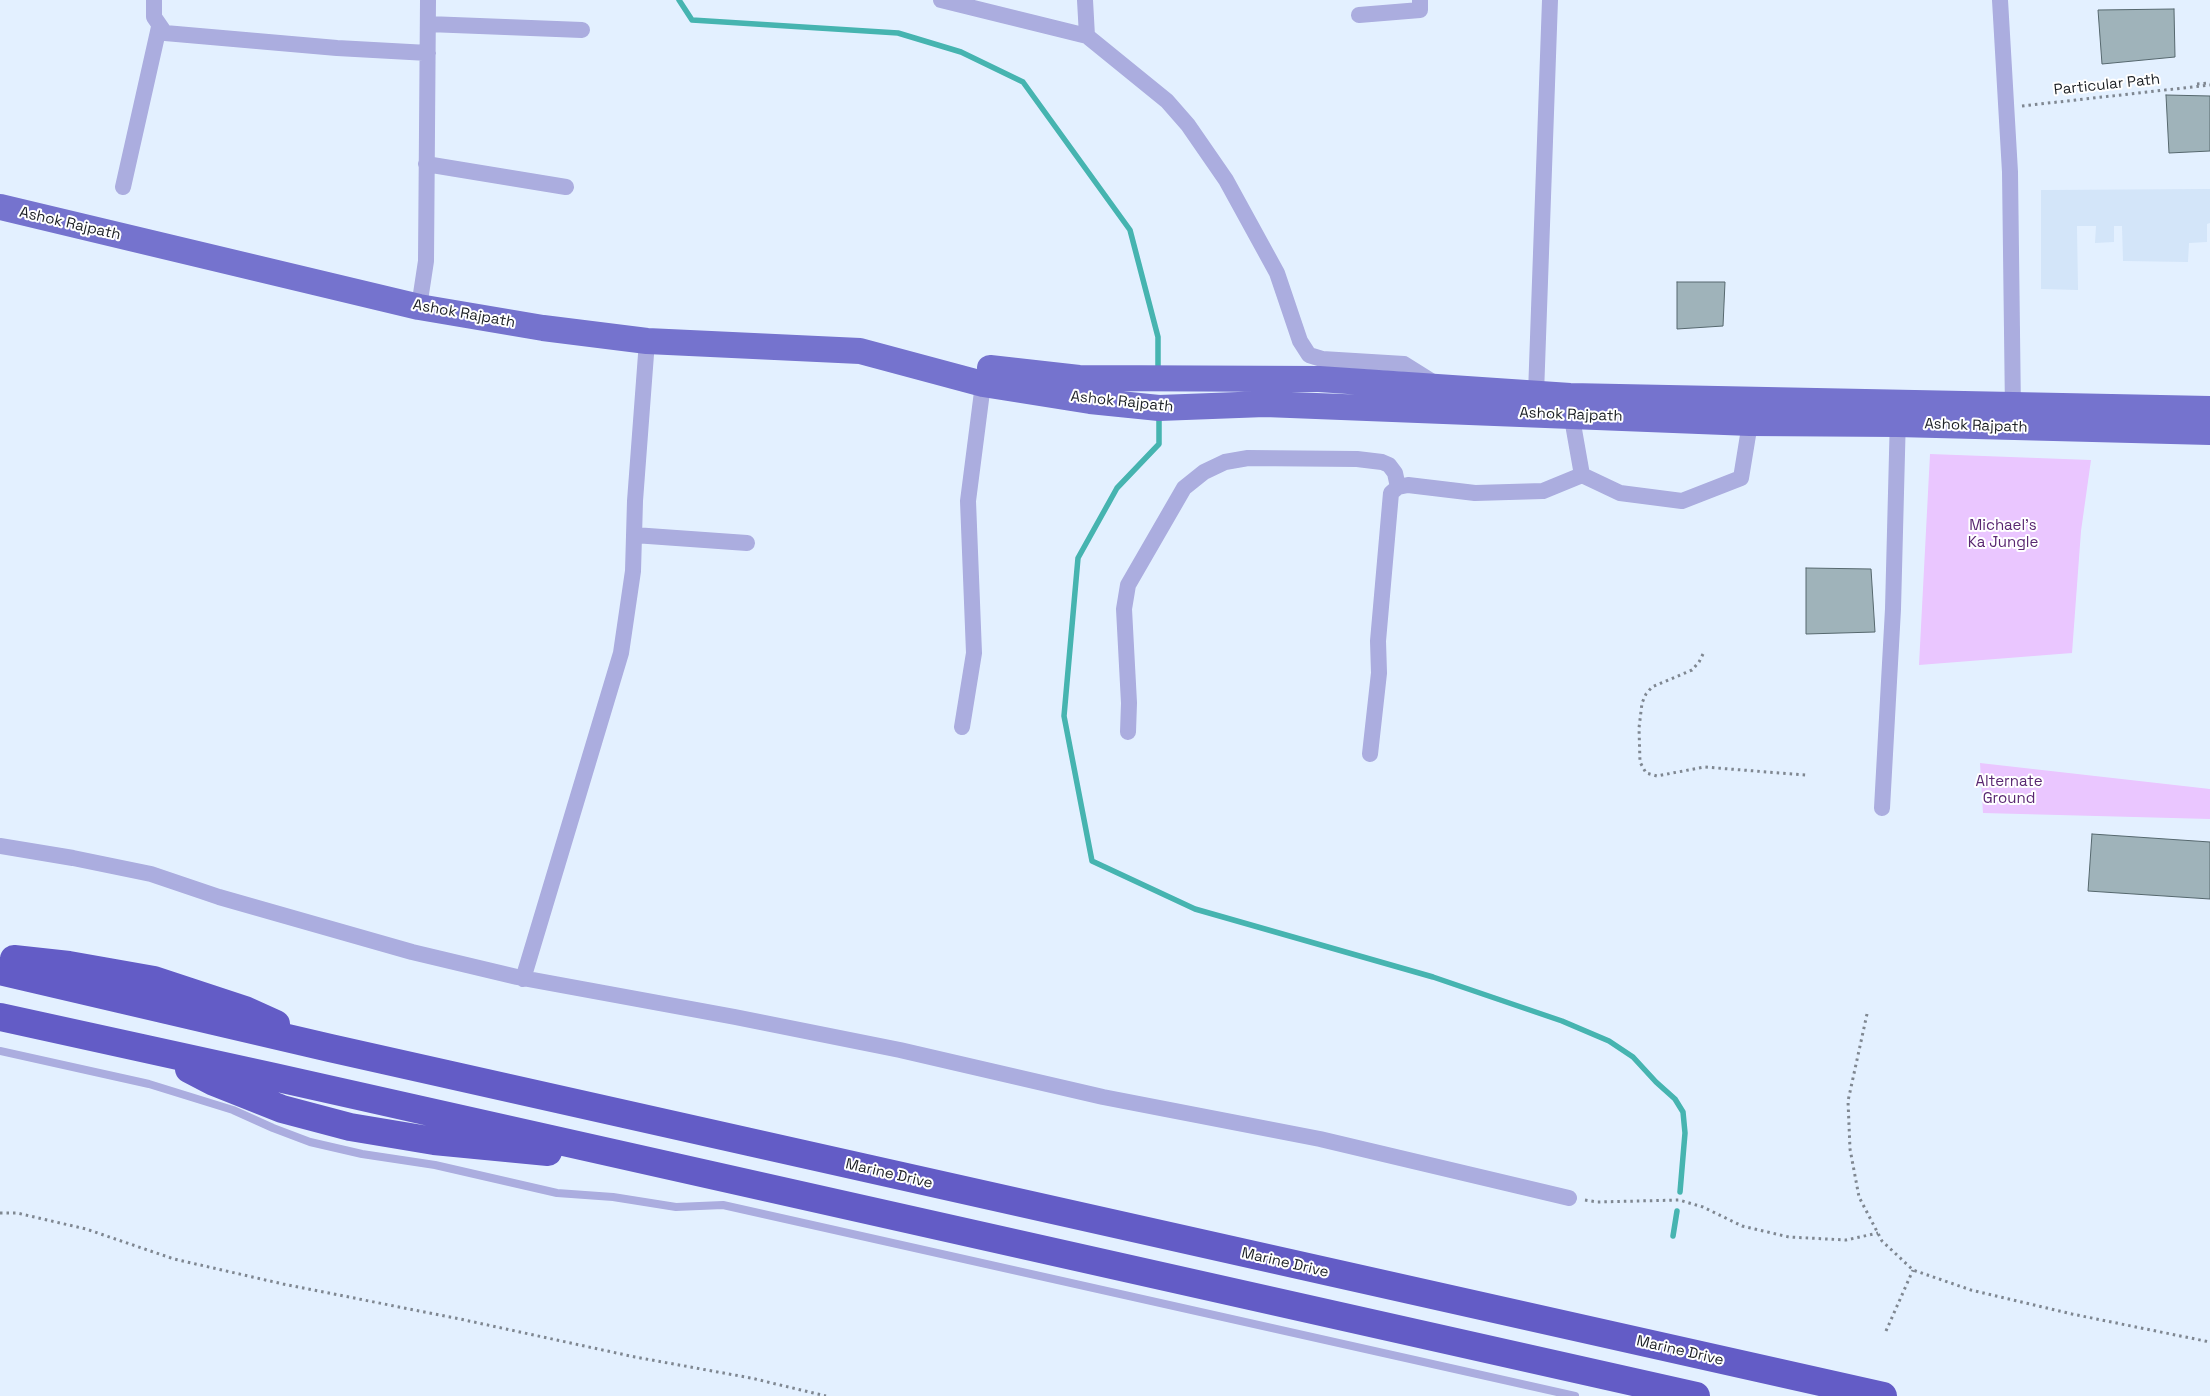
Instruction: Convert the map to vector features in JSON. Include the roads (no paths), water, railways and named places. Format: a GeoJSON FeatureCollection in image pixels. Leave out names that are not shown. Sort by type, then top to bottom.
{"type":"FeatureCollection","features":[{"type":"Feature","properties":{"kind":"highway"},"geometry":{"type":"LineString","coordinates":[[0,957],[69,965],[154,980],[245,1010],[330,1048]]}},
{"type":"Feature","properties":{"kind":"highway"},"geometry":{"type":"LineString","coordinates":[[0,971],[330,1048]]}},
{"type":"Feature","properties":{"kind":"highway"},"geometry":{"type":"LineString","coordinates":[[0,1018],[148,1050],[214,1082],[282,1109],[350,1127],[434,1141],[519,1150],[637,1158],[1696,1396]]}},
{"type":"Feature","properties":{"kind":"highway","name":"Marine Drive"},"geometry":{"type":"LineString","coordinates":[[330,1048],[1883,1396]]}},
{"type":"Feature","properties":{"kind":"main road","name":"Ashok Rajpath"},"geometry":{"type":"LineString","coordinates":[[0,207],[419,307],[543,328],[647,342],[860,351],[983,384],[1090,401],[1159,408],[1265,404],[1528,400]]}},
{"type":"Feature","properties":{"kind":"main road","name":"Ashok Rajpath"},"geometry":{"type":"LineString","coordinates":[[936,370],[984,367],[1079,378],[1319,378],[1442,388],[1570,406],[2014,416],[2210,432]]}},
{"type":"Feature","properties":{"kind":"main road","name":"Ashok Rajpath"},"geometry":{"type":"LineString","coordinates":[[1632,408],[1750,423],[1898,413]]}},
{"type":"Feature","properties":{"kind":"main road","name":"Ashok Rajpath"},"geometry":{"type":"LineString","coordinates":[[2014,416],[2210,409]]}},
{"type":"Feature","properties":{"kind":"street"},"geometry":{"type":"LineString","coordinates":[[154,0],[154,17],[159,27],[165,33],[428,53]]}},
{"type":"Feature","properties":{"kind":"street"},"geometry":{"type":"LineString","coordinates":[[419,307],[426,261],[428,0]]}},
{"type":"Feature","properties":{"kind":"street"},"geometry":{"type":"LineString","coordinates":[[941,0],[1087,36],[1167,101],[1188,125],[1226,180],[1277,273],[1300,341],[1310,355],[1322,359],[1404,364],[1442,388]]}},
{"type":"Feature","properties":{"kind":"street"},"geometry":{"type":"LineString","coordinates":[[1085,0],[1087,36]]}},
{"type":"Feature","properties":{"kind":"street"},"geometry":{"type":"LineString","coordinates":[[1358,16],[1420,10],[1420,0]]}},
{"type":"Feature","properties":{"kind":"street"},"geometry":{"type":"LineString","coordinates":[[1528,400],[1550,0]]}},
{"type":"Feature","properties":{"kind":"street"},"geometry":{"type":"LineString","coordinates":[[2000,0],[2010,172],[2014,416]]}},
{"type":"Feature","properties":{"kind":"street"},"geometry":{"type":"LineString","coordinates":[[428,24],[582,30]]}},
{"type":"Feature","properties":{"kind":"street"},"geometry":{"type":"LineString","coordinates":[[123,186],[159,27]]}},
{"type":"Feature","properties":{"kind":"street"},"geometry":{"type":"LineString","coordinates":[[426,164],[566,187]]}},
{"type":"Feature","properties":{"kind":"street"},"geometry":{"type":"LineString","coordinates":[[524,978],[621,653],[633,571],[647,342]]}},
{"type":"Feature","properties":{"kind":"street"},"geometry":{"type":"LineString","coordinates":[[962,727],[974,653],[968,500],[983,384]]}},
{"type":"Feature","properties":{"kind":"street"},"geometry":{"type":"LineString","coordinates":[[1570,406],[1582,475]]}},
{"type":"Feature","properties":{"kind":"street"},"geometry":{"type":"LineString","coordinates":[[1882,808],[1892,609],[1898,413]]}},
{"type":"Feature","properties":{"kind":"street"},"geometry":{"type":"LineString","coordinates":[[1370,754],[1379,673],[1378,641],[1391,493],[1398,487],[1408,485],[1475,493],[1543,491],[1582,475],[1620,493],[1682,501],[1741,478],[1750,423]]}},
{"type":"Feature","properties":{"kind":"street"},"geometry":{"type":"LineString","coordinates":[[1128,732],[1124,609],[1128,584],[1184,488],[1204,472],[1225,462],[1248,458],[1357,459],[1382,462],[1395,473],[1398,487]]}},
{"type":"Feature","properties":{"kind":"street"},"geometry":{"type":"LineString","coordinates":[[634,535],[747,543]]}},
{"type":"Feature","properties":{"kind":"street"},"geometry":{"type":"LineString","coordinates":[[0,846],[73,858],[150,874],[219,897],[412,952],[524,978],[900,1050],[1103,1097],[1320,1139],[1569,1198]]}},
{"type":"Feature","properties":{"kind":"lane"},"geometry":{"type":"LineString","coordinates":[[0,1051],[149,1084],[233,1110],[310,1142],[362,1154],[436,1165],[557,1193],[613,1198],[676,1207],[723,1205],[1575,1396]]}},
{"type":"Feature","properties":{"kind":"waterway"},"geometry":{"type":"LineString","coordinates":[[679,0],[692,20],[898,33],[961,52],[1023,82],[1130,230],[1158,337],[1158,372]]}},
{"type":"Feature","properties":{"kind":"waterway"},"geometry":{"type":"LineString","coordinates":[[1159,413],[1159,444],[1117,488],[1078,558],[1064,716],[1092,861],[1195,909],[1433,977],[1562,1021],[1609,1041],[1633,1057],[1675,1099],[1683,1112],[1685,1133],[1680,1192]]}},
{"type":"Feature","properties":{"kind":"waterway"},"geometry":{"type":"LineString","coordinates":[[1673,1236],[1677,1211]]}},
{"type":"Feature","properties":{"kind":"park label","name":"Michael's Ka Jungle"},"geometry":{"type":"Point","coordinates":[2003,534]}},
{"type":"Feature","properties":{"kind":"park label","name":"Alternate Ground"},"geometry":{"type":"Point","coordinates":[2009,790]}}]}
